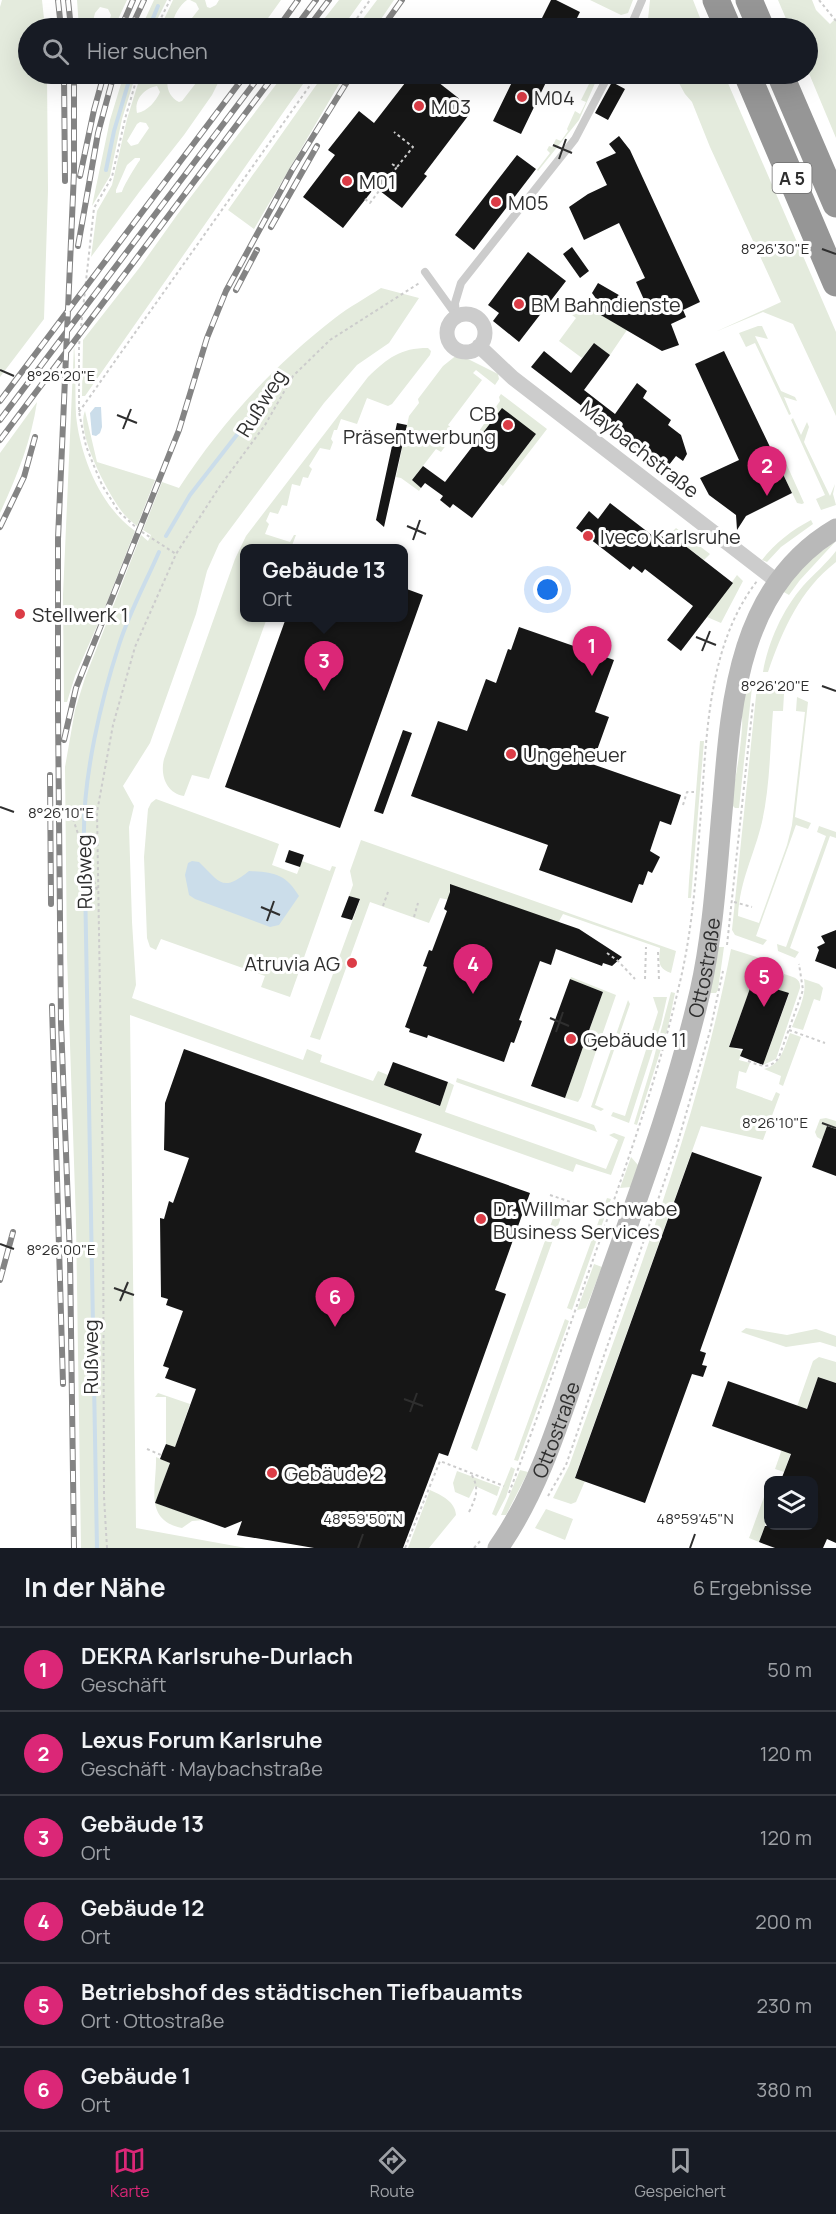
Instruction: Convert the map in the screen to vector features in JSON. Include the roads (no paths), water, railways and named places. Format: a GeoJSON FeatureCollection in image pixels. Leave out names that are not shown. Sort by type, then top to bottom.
{"type":"FeatureCollection","features":[{"type":"Feature","properties":{"kind":"highway"},"geometry":{"type":"LineString","coordinates":[[716,0],[724,18]]}},
{"type":"Feature","properties":{"kind":"highway"},"geometry":{"type":"LineString","coordinates":[[749,0],[757,18]]}},
{"type":"Feature","properties":{"kind":"highway","name":"A 5"},"geometry":{"type":"LineString","coordinates":[[751,84],[836,283]]}},
{"type":"Feature","properties":{"kind":"highway","name":"A 5"},"geometry":{"type":"LineString","coordinates":[[784,84],[836,204]]}},
{"type":"Feature","properties":{"kind":"main road","name":"Ottostraße"},"geometry":{"type":"LineString","coordinates":[[498,1548],[528,1495],[553,1435],[636,1202],[681,1066],[701,989],[709,938],[736,682],[771,577],[836,530]]}},
{"type":"Feature","properties":{"kind":"street"},"geometry":{"type":"LineString","coordinates":[[470,314],[481,322],[484,334],[479,346],[474,350],[462,351],[451,344],[447,327],[456,316],[470,314]]}},
{"type":"Feature","properties":{"kind":"street","name":"Maybachstraße"},"geometry":{"type":"LineString","coordinates":[[479,346],[513,378],[771,577]]}},
{"type":"Feature","properties":{"kind":"lane"},"geometry":{"type":"LineString","coordinates":[[634,18],[642,0]]}},
{"type":"Feature","properties":{"kind":"lane"},"geometry":{"type":"LineString","coordinates":[[456,316],[455,303],[461,283],[570,146],[604,84]]}},
{"type":"Feature","properties":{"kind":"lane"},"geometry":{"type":"LineString","coordinates":[[427,274],[456,316]]}},
{"type":"Feature","properties":{"kind":"water"},"geometry":{"type":"Polygon","coordinates":[[[95,407],[101,407],[102,427],[96,436],[92,435],[90,413],[95,407]]]}},
{"type":"Feature","properties":{"kind":"water"},"geometry":{"type":"Polygon","coordinates":[[[199,862],[217,879],[227,883],[233,882],[249,871],[266,872],[284,879],[299,896],[279,925],[270,927],[189,895],[185,875],[188,863],[199,862]]]}},
{"type":"Feature","properties":{"kind":"waterway"},"geometry":{"type":"LineString","coordinates":[[153,18],[158,6]]}},
{"type":"Feature","properties":{"kind":"waterway"},"geometry":{"type":"LineString","coordinates":[[106,170],[114,131],[128,84]]}},
{"type":"Feature","properties":{"kind":"waterway"},"geometry":{"type":"LineString","coordinates":[[166,536],[190,495],[274,387]]}},
{"type":"Feature","properties":{"kind":"waterway"},"geometry":{"type":"LineString","coordinates":[[84,835],[84,812],[94,739],[112,667],[123,633],[159,552]]}},
{"type":"Feature","properties":{"kind":"waterway"},"geometry":{"type":"LineString","coordinates":[[85,881],[97,1548]]}},
{"type":"Feature","properties":{"kind":"railway"},"geometry":{"type":"LineString","coordinates":[[58,0],[60,18]]}},
{"type":"Feature","properties":{"kind":"railway"},"geometry":{"type":"LineString","coordinates":[[68,0],[70,18]]}},
{"type":"Feature","properties":{"kind":"railway"},"geometry":{"type":"LineString","coordinates":[[125,18],[133,0]]}},
{"type":"Feature","properties":{"kind":"railway"},"geometry":{"type":"LineString","coordinates":[[136,18],[144,0]]}},
{"type":"Feature","properties":{"kind":"railway"},"geometry":{"type":"LineString","coordinates":[[285,18],[298,0]]}},
{"type":"Feature","properties":{"kind":"railway"},"geometry":{"type":"LineString","coordinates":[[302,18],[316,0]]}},
{"type":"Feature","properties":{"kind":"railway"},"geometry":{"type":"LineString","coordinates":[[316,18],[329,0]]}},
{"type":"Feature","properties":{"kind":"railway"},"geometry":{"type":"LineString","coordinates":[[389,18],[402,0]]}},
{"type":"Feature","properties":{"kind":"railway"},"geometry":{"type":"LineString","coordinates":[[64,84],[65,181]]}},
{"type":"Feature","properties":{"kind":"railway"},"geometry":{"type":"LineString","coordinates":[[74,84],[74,172],[58,539],[58,714],[61,1023],[70,1257],[74,1548]]}},
{"type":"Feature","properties":{"kind":"railway"},"geometry":{"type":"LineString","coordinates":[[80,176],[101,84]]}},
{"type":"Feature","properties":{"kind":"railway"},"geometry":{"type":"LineString","coordinates":[[78,246],[98,133],[111,84]]}},
{"type":"Feature","properties":{"kind":"railway"},"geometry":{"type":"LineString","coordinates":[[0,401],[238,84]]}},
{"type":"Feature","properties":{"kind":"railway"},"geometry":{"type":"LineString","coordinates":[[0,420],[253,84]]}},
{"type":"Feature","properties":{"kind":"railway"},"geometry":{"type":"LineString","coordinates":[[0,440],[267,84]]}},
{"type":"Feature","properties":{"kind":"railway"},"geometry":{"type":"LineString","coordinates":[[64,740],[76,688],[179,430],[207,338],[226,291],[292,170],[346,84]]}},
{"type":"Feature","properties":{"kind":"railway"},"geometry":{"type":"LineString","coordinates":[[271,227],[317,146]]}},
{"type":"Feature","properties":{"kind":"railway"},"geometry":{"type":"LineString","coordinates":[[236,290],[257,250]]}},
{"type":"Feature","properties":{"kind":"railway"},"geometry":{"type":"LineString","coordinates":[[0,527],[24,477],[35,437]]}},
{"type":"Feature","properties":{"kind":"railway"},"geometry":{"type":"LineString","coordinates":[[50,775],[51,904]]}},
{"type":"Feature","properties":{"kind":"railway"},"geometry":{"type":"LineString","coordinates":[[52,1006],[63,1384]]}},
{"type":"Feature","properties":{"kind":"railway"},"geometry":{"type":"LineString","coordinates":[[0,1280],[13,1232]]}},
{"type":"Feature","properties":{"kind":"place","name":"M04"},"geometry":{"type":"Point","coordinates":[522,97]}},
{"type":"Feature","properties":{"kind":"place","name":"M03"},"geometry":{"type":"Point","coordinates":[419,106]}},
{"type":"Feature","properties":{"kind":"place","name":"M01"},"geometry":{"type":"Point","coordinates":[347,181]}},
{"type":"Feature","properties":{"kind":"place","name":"M05"},"geometry":{"type":"Point","coordinates":[496,202]}},
{"type":"Feature","properties":{"kind":"place","name":"BM Bahndienste"},"geometry":{"type":"Point","coordinates":[519,304]}},
{"type":"Feature","properties":{"kind":"place","name":"CB Präsentwerbung"},"geometry":{"type":"Point","coordinates":[508,425]}},
{"type":"Feature","properties":{"kind":"place","name":"Lexus Forum Karlsruhe"},"geometry":{"type":"Point","coordinates":[767,496]}},
{"type":"Feature","properties":{"kind":"place","name":"Iveco Karlsruhe"},"geometry":{"type":"Point","coordinates":[588,536]}},
{"type":"Feature","properties":{"kind":"place","name":"Stellwerk 1"},"geometry":{"type":"Point","coordinates":[20,614]}},
{"type":"Feature","properties":{"kind":"place","name":"DEKRA Karlsruhe-Durlach"},"geometry":{"type":"Point","coordinates":[592,676]}},
{"type":"Feature","properties":{"kind":"place","name":"Gebäude 13"},"geometry":{"type":"Point","coordinates":[324,691]}},
{"type":"Feature","properties":{"kind":"place","name":"Ungeheuer"},"geometry":{"type":"Point","coordinates":[511,754]}},
{"type":"Feature","properties":{"kind":"place","name":"Atruvia AG"},"geometry":{"type":"Point","coordinates":[352,963]}},
{"type":"Feature","properties":{"kind":"place","name":"Gebäude 12"},"geometry":{"type":"Point","coordinates":[473,994]}},
{"type":"Feature","properties":{"kind":"place","name":"Betriebshof des städtischen Tiefbauamts"},"geometry":{"type":"Point","coordinates":[764,1007]}},
{"type":"Feature","properties":{"kind":"place","name":"Gebäude 11"},"geometry":{"type":"Point","coordinates":[571,1039]}},
{"type":"Feature","properties":{"kind":"place","name":"Dr. Willmar Schwabe Business Services"},"geometry":{"type":"Point","coordinates":[481,1219]}},
{"type":"Feature","properties":{"kind":"place","name":"Gebäude 1"},"geometry":{"type":"Point","coordinates":[335,1327]}},
{"type":"Feature","properties":{"kind":"place","name":"Gebäude 2"},"geometry":{"type":"Point","coordinates":[272,1473]}}]}
